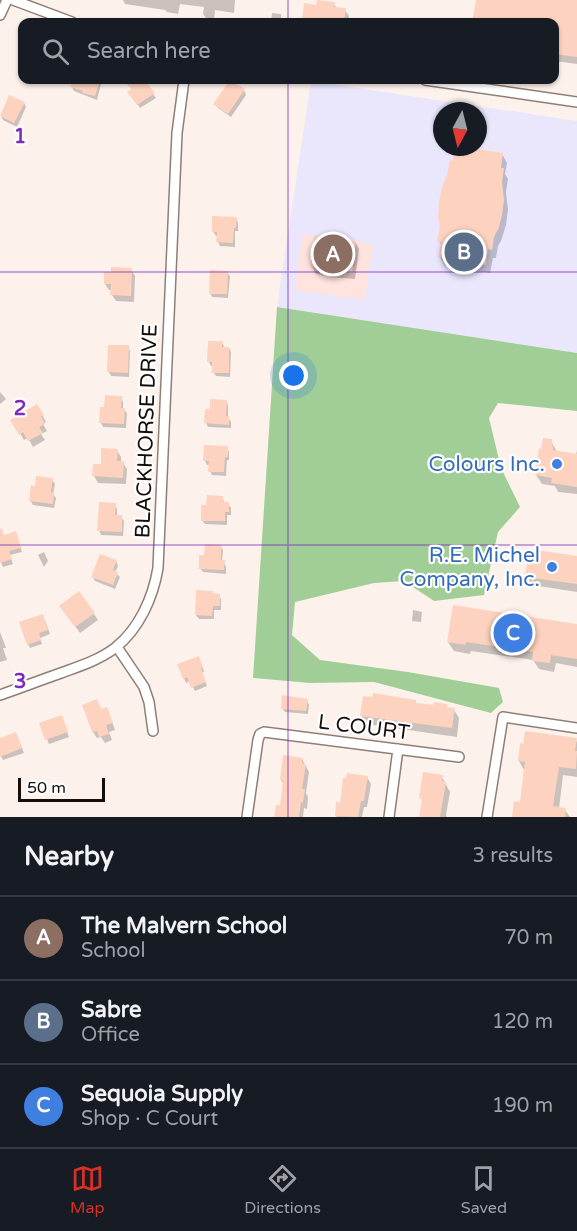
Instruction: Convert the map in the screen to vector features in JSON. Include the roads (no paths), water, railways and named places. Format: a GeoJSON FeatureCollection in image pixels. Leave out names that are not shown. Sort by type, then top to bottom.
{"type":"FeatureCollection","features":[{"type":"Feature","properties":{"kind":"street"},"geometry":{"type":"LineString","coordinates":[[0,15],[7,0]]}},
{"type":"Feature","properties":{"kind":"street"},"geometry":{"type":"LineString","coordinates":[[13,0],[61,18]]}},
{"type":"Feature","properties":{"kind":"street","name":"BLACKHORSE DRIVE"},"geometry":{"type":"LineString","coordinates":[[0,695],[92,662],[117,647],[141,617],[152,595],[158,568],[177,133],[183,84]]}},
{"type":"Feature","properties":{"kind":"street"},"geometry":{"type":"LineString","coordinates":[[453,84],[577,102]]}},
{"type":"Feature","properties":{"kind":"street"},"geometry":{"type":"LineString","coordinates":[[117,647],[144,687],[149,702],[153,731]]}},
{"type":"Feature","properties":{"kind":"street"},"geometry":{"type":"LineString","coordinates":[[487,817],[503,717],[577,729]]}},
{"type":"Feature","properties":{"kind":"street","name":"L COURT"},"geometry":{"type":"LineString","coordinates":[[247,817],[258,740],[260,734],[264,732],[459,757]]}},
{"type":"Feature","properties":{"kind":"street"},"geometry":{"type":"LineString","coordinates":[[389,817],[398,749]]}},
{"type":"Feature","properties":{"kind":"place","name":"Sabre"},"geometry":{"type":"Point","coordinates":[464,252]}},
{"type":"Feature","properties":{"kind":"place","name":"The Malvern School"},"geometry":{"type":"Point","coordinates":[333,254]}},
{"type":"Feature","properties":{"kind":"place","name":"Colours Inc."},"geometry":{"type":"Point","coordinates":[557,464]}},
{"type":"Feature","properties":{"kind":"place","name":"R.E. Michel Company, Inc."},"geometry":{"type":"Point","coordinates":[552,567]}},
{"type":"Feature","properties":{"kind":"place","name":"Sequoia Supply"},"geometry":{"type":"Point","coordinates":[513,633]}}]}
